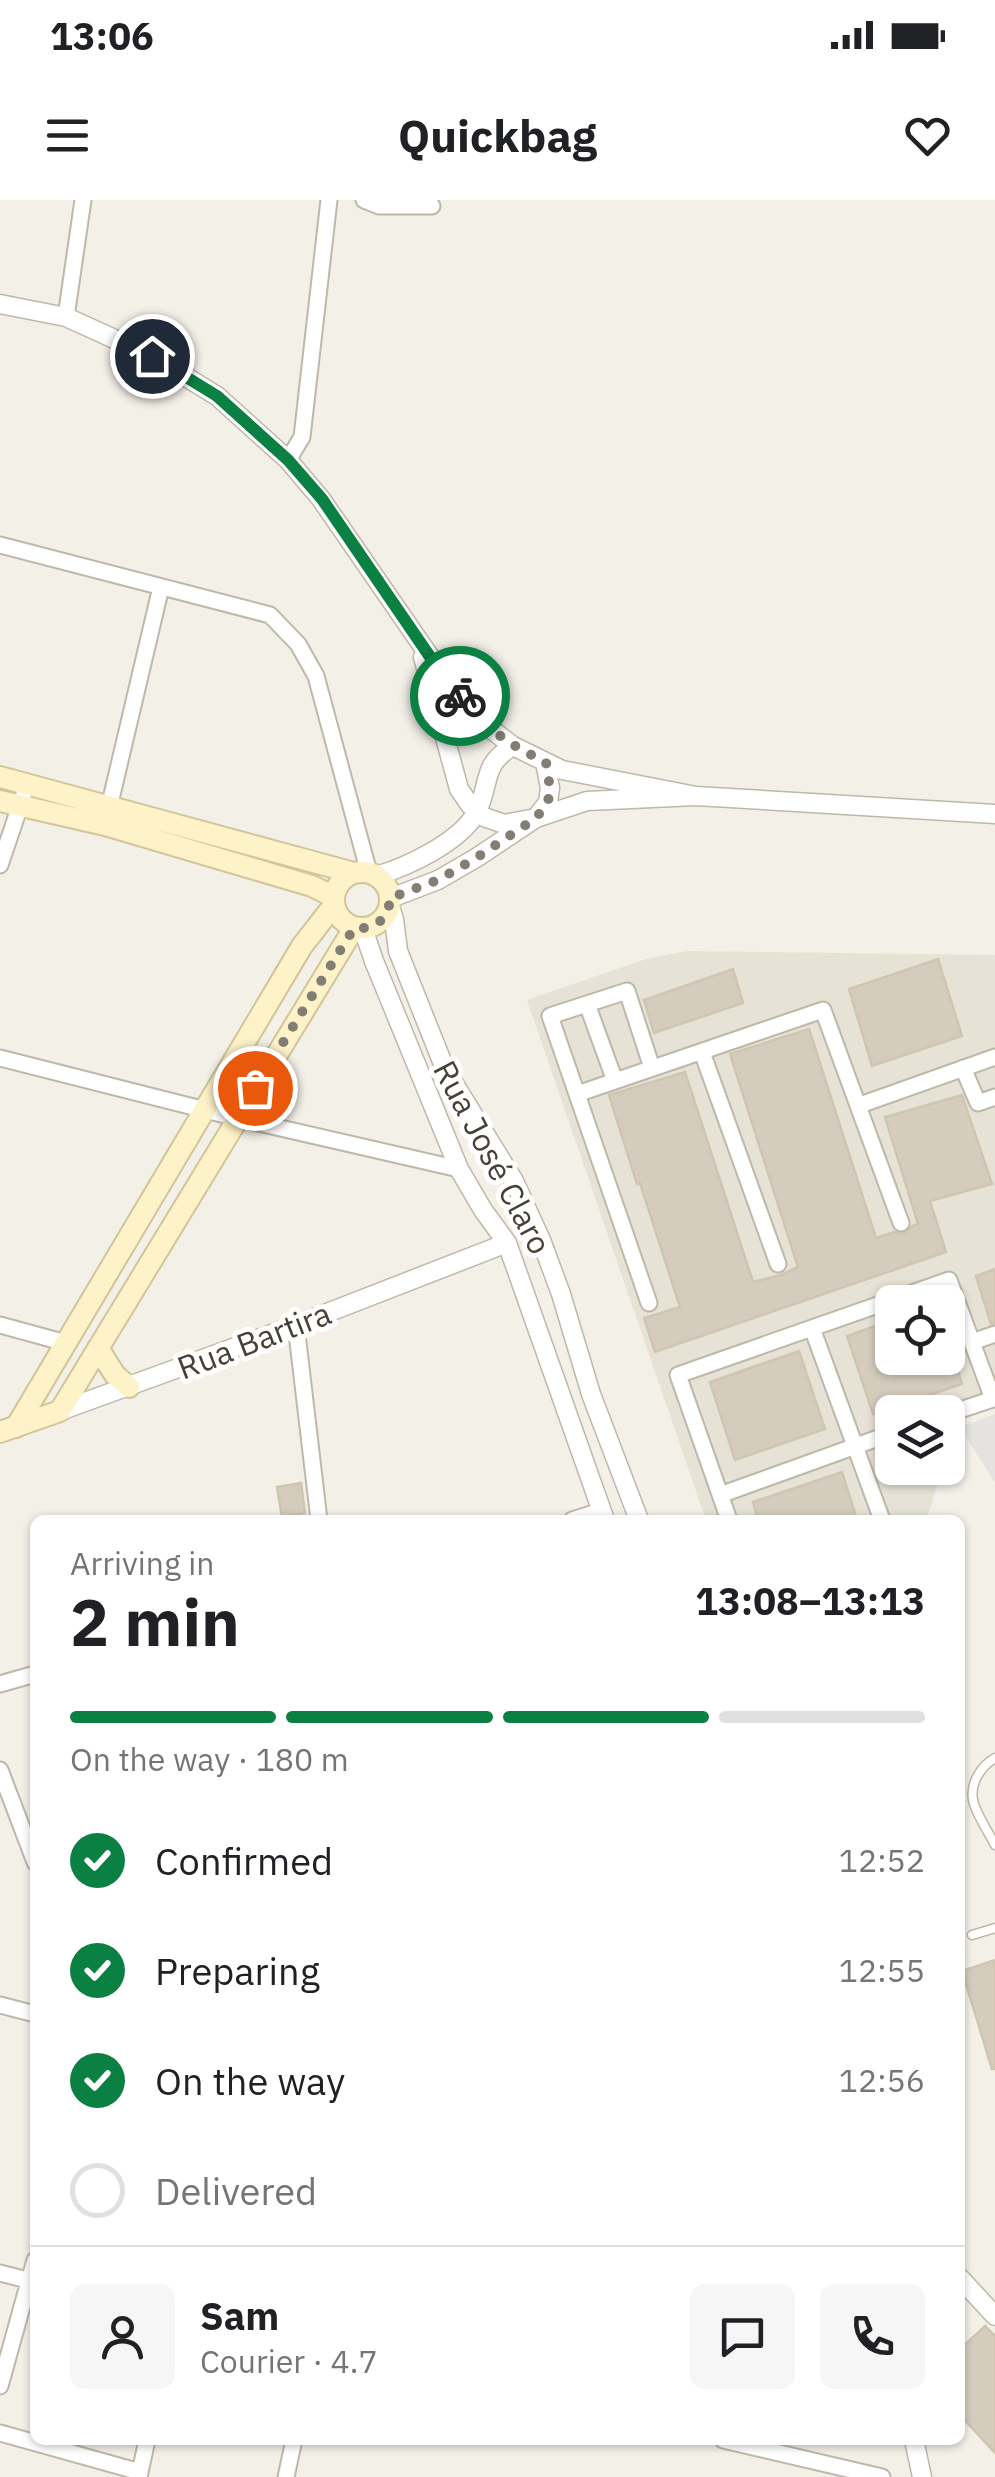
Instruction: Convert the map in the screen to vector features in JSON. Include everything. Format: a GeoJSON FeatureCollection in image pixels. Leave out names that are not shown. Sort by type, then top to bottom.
{"type":"FeatureCollection","features":[{"type":"Feature","properties":{"kind":"main road"},"geometry":{"type":"LineString","coordinates":[[0,777],[312,886],[334,901],[341,919],[359,928]]}},
{"type":"Feature","properties":{"kind":"main road"},"geometry":{"type":"LineString","coordinates":[[10,803],[107,816],[367,874],[388,889],[390,902],[380,922],[359,928],[237,1118],[60,1411]]}},
{"type":"Feature","properties":{"kind":"main road"},"geometry":{"type":"LineString","coordinates":[[8,1429],[66,1343],[302,946],[334,901],[340,882],[367,874]]}},
{"type":"Feature","properties":{"kind":"main road"},"geometry":{"type":"LineString","coordinates":[[98,1348],[115,1375],[130,1387]]}},
{"type":"Feature","properties":{"kind":"main road","name":"Rua Bartira"},"geometry":{"type":"LineString","coordinates":[[8,1429],[60,1411]]}},
{"type":"Feature","properties":{"kind":"street"},"geometry":{"type":"LineString","coordinates":[[66,317],[83,200]]}},
{"type":"Feature","properties":{"kind":"street"},"geometry":{"type":"LineString","coordinates":[[288,460],[302,437],[329,200]]}},
{"type":"Feature","properties":{"kind":"street"},"geometry":{"type":"LineString","coordinates":[[364,200],[379,206],[432,206]]}},
{"type":"Feature","properties":{"kind":"street"},"geometry":{"type":"LineString","coordinates":[[0,304],[66,317],[152,356],[217,396],[288,460],[322,499],[478,719],[513,746],[562,770],[696,796]]}},
{"type":"Feature","properties":{"kind":"street"},"geometry":{"type":"LineString","coordinates":[[0,545],[270,615],[298,644],[316,676],[367,874],[403,866],[452,838],[478,811],[493,762],[513,746]]}},
{"type":"Feature","properties":{"kind":"street"},"geometry":{"type":"LineString","coordinates":[[107,816],[162,586]]}},
{"type":"Feature","properties":{"kind":"street"},"geometry":{"type":"LineString","coordinates":[[420,642],[459,790],[484,817],[504,824],[536,818],[587,800],[696,796],[995,814]]}},
{"type":"Feature","properties":{"kind":"street"},"geometry":{"type":"LineString","coordinates":[[390,902],[438,880],[536,818],[548,802],[546,762]]}},
{"type":"Feature","properties":{"kind":"street"},"geometry":{"type":"LineString","coordinates":[[0,864],[10,803],[28,784]]}},
{"type":"Feature","properties":{"kind":"street","name":"Rua José Claro"},"geometry":{"type":"LineString","coordinates":[[390,902],[398,951],[445,1068],[514,1181],[541,1240],[591,1394],[637,1515]]}},
{"type":"Feature","properties":{"kind":"street","name":"Rua José Claro"},"geometry":{"type":"LineString","coordinates":[[359,928],[459,1169],[507,1243],[603,1515]]}},
{"type":"Feature","properties":{"kind":"street"},"geometry":{"type":"LineString","coordinates":[[650,1303],[550,1016],[626,990],[652,1068]]}},
{"type":"Feature","properties":{"kind":"street"},"geometry":{"type":"LineString","coordinates":[[587,1004],[614,1081]]}},
{"type":"Feature","properties":{"kind":"street"},"geometry":{"type":"LineString","coordinates":[[577,1094],[823,1010],[901,1223]]}},
{"type":"Feature","properties":{"kind":"street"},"geometry":{"type":"LineString","coordinates":[[702,1052],[778,1264]]}},
{"type":"Feature","properties":{"kind":"street"},"geometry":{"type":"LineString","coordinates":[[860,1106],[995,1056]]}},
{"type":"Feature","properties":{"kind":"street"},"geometry":{"type":"LineString","coordinates":[[0,1058],[459,1169]]}},
{"type":"Feature","properties":{"kind":"street"},"geometry":{"type":"LineString","coordinates":[[963,1068],[978,1103],[995,1097]]}},
{"type":"Feature","properties":{"kind":"street","name":"Rua Bartira"},"geometry":{"type":"LineString","coordinates":[[60,1411],[507,1243]]}},
{"type":"Feature","properties":{"kind":"street"},"geometry":{"type":"LineString","coordinates":[[727,1515],[678,1375],[949,1280],[992,1399],[965,1408]]}},
{"type":"Feature","properties":{"kind":"street"},"geometry":{"type":"LineString","coordinates":[[0,1325],[66,1343]]}},
{"type":"Feature","properties":{"kind":"street"},"geometry":{"type":"LineString","coordinates":[[296,1325],[318,1515]]}},
{"type":"Feature","properties":{"kind":"street"},"geometry":{"type":"LineString","coordinates":[[812,1328],[880,1515]]}},
{"type":"Feature","properties":{"kind":"street"},"geometry":{"type":"LineString","coordinates":[[972,1342],[995,1334]]}},
{"type":"Feature","properties":{"kind":"street"},"geometry":{"type":"LineString","coordinates":[[720,1494],[875,1440]]}},
{"type":"Feature","properties":{"kind":"street"},"geometry":{"type":"LineString","coordinates":[[0,1684],[30,1675]]}},
{"type":"Feature","properties":{"kind":"street"},"geometry":{"type":"LineString","coordinates":[[0,1770],[30,1849]]}},
{"type":"Feature","properties":{"kind":"street"},"geometry":{"type":"LineString","coordinates":[[0,2005],[30,2013]]}},
{"type":"Feature","properties":{"kind":"street"},"geometry":{"type":"LineString","coordinates":[[0,2273],[30,2280]]}},
{"type":"Feature","properties":{"kind":"street"},"geometry":{"type":"LineString","coordinates":[[965,2283],[995,2316]]}},
{"type":"Feature","properties":{"kind":"street"},"geometry":{"type":"LineString","coordinates":[[0,2386],[30,2288]]}},
{"type":"Feature","properties":{"kind":"street"},"geometry":{"type":"LineString","coordinates":[[0,2434],[30,2443]]}},
{"type":"Feature","properties":{"kind":"street"},"geometry":{"type":"LineString","coordinates":[[38,2445],[139,2474],[146,2445]]}},
{"type":"Feature","properties":{"kind":"street"},"geometry":{"type":"LineString","coordinates":[[286,2477],[293,2445]]}},
{"type":"Feature","properties":{"kind":"street"},"geometry":{"type":"LineString","coordinates":[[744,2445],[882,2477]]}},
{"type":"Feature","properties":{"kind":"street"},"geometry":{"type":"LineString","coordinates":[[915,2445],[922,2477]]}},
{"type":"Feature","properties":{"kind":"lane"},"geometry":{"type":"LineString","coordinates":[[995,1758],[987,1762],[976,1778],[972,1798],[995,1845]]}},
{"type":"Feature","properties":{"kind":"lane"},"geometry":{"type":"LineString","coordinates":[[972,1935],[995,1928]]}},
{"type":"Feature","properties":{"kind":"shaded area"},"geometry":{"type":"Polygon","coordinates":[[[687,951],[995,955],[995,1406],[965,1418],[965,1395],[875,1395],[875,1485],[937,1485],[928,1515],[704,1515],[527,1000],[646,959],[687,951]]]}},
{"type":"Feature","properties":{"kind":"shaded area"},"geometry":{"type":"Polygon","coordinates":[[[995,1414],[995,1483],[965,1435],[965,1425],[995,1414]]]}},
{"type":"Feature","properties":{"kind":"building"},"geometry":{"type":"Polygon","coordinates":[[[938,959],[962,1036],[872,1066],[849,989],[938,959]]]}},
{"type":"Feature","properties":{"kind":"building"},"geometry":{"type":"Polygon","coordinates":[[[733,969],[743,1003],[654,1033],[644,1000],[733,969]]]}},
{"type":"Feature","properties":{"kind":"building"},"geometry":{"type":"Polygon","coordinates":[[[809,1029],[876,1238],[894,1232],[904,1234],[918,1224],[885,1117],[962,1095],[992,1184],[930,1201],[946,1252],[655,1352],[644,1318],[680,1307],[609,1095],[685,1072],[753,1282],[781,1275],[798,1267],[730,1054],[809,1029]]]}},
{"type":"Feature","properties":{"kind":"building"},"geometry":{"type":"Polygon","coordinates":[[[995,1269],[995,1323],[991,1324],[976,1276],[995,1269]]]}},
{"type":"Feature","properties":{"kind":"building"},"geometry":{"type":"Polygon","coordinates":[[[875,1326],[875,1375],[959,1375],[962,1384],[929,1395],[875,1395],[873,1414],[847,1336],[875,1326]]]}},
{"type":"Feature","properties":{"kind":"building"},"geometry":{"type":"Polygon","coordinates":[[[799,1351],[825,1429],[735,1460],[710,1382],[799,1351]]]}},
{"type":"Feature","properties":{"kind":"building"},"geometry":{"type":"Polygon","coordinates":[[[842,1472],[855,1515],[757,1515],[753,1502],[842,1472]]]}},
{"type":"Feature","properties":{"kind":"building"},"geometry":{"type":"Polygon","coordinates":[[[301,1483],[305,1513],[282,1515],[277,1487],[301,1483]]]}},
{"type":"Feature","properties":{"kind":"building"},"geometry":{"type":"Polygon","coordinates":[[[995,1960],[995,2069],[965,1981],[965,1970],[995,1960]]]}},
{"type":"Feature","properties":{"kind":"building"},"geometry":{"type":"Polygon","coordinates":[[[985,2326],[995,2336],[995,2453],[965,2420],[965,2344],[985,2326]]]}},
{"type":"Feature","properties":{"kind":"way so far"},"geometry":{"type":"LineString","coordinates":[[255,1088],[354,928],[372,927],[380,922],[390,907],[390,898],[438,880],[476,858],[536,818],[548,802],[546,762],[513,746],[478,719],[460,696]]}},
{"type":"Feature","properties":{"kind":"route"},"geometry":{"type":"LineString","coordinates":[[152,356],[217,396],[288,460],[322,499],[460,696]]}}]}
